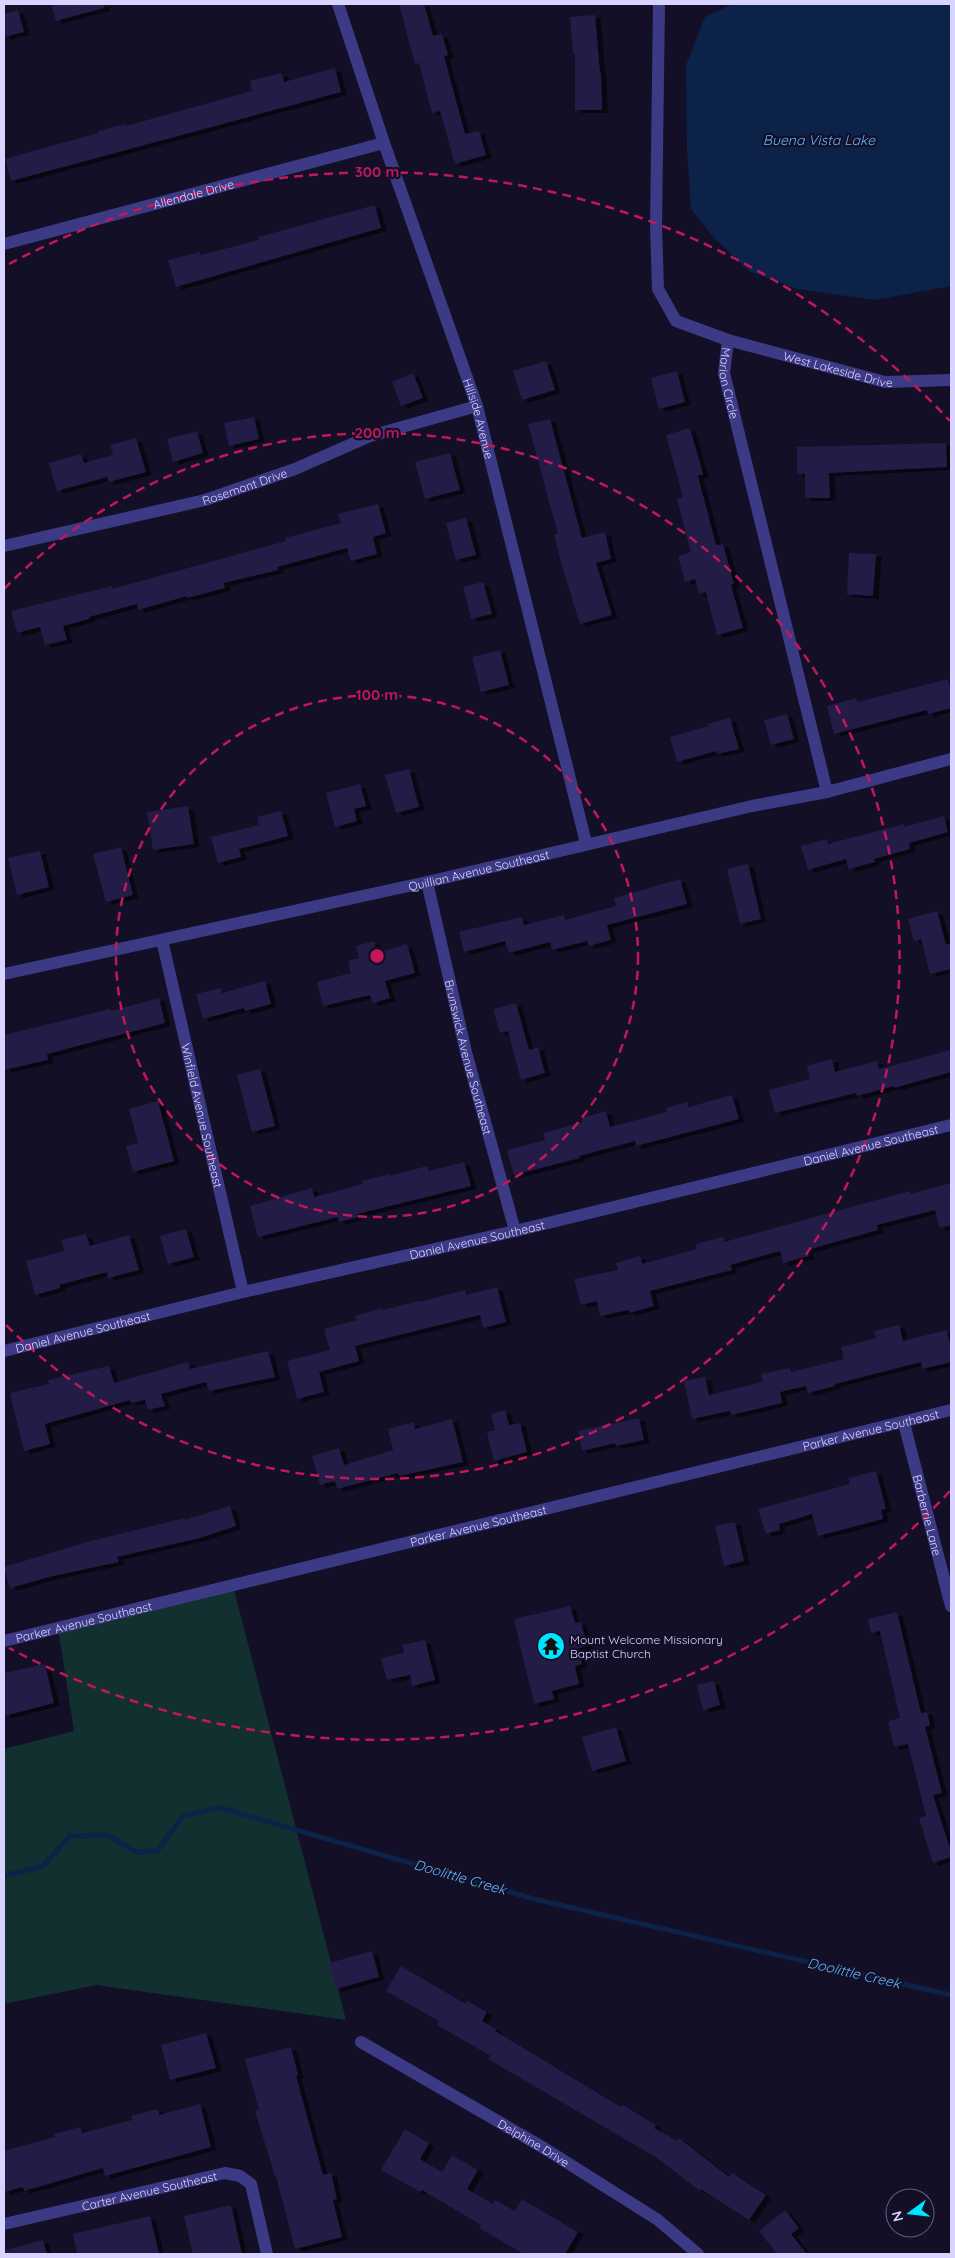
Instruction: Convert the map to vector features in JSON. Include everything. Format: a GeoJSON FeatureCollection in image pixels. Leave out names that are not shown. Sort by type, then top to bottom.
{"type":"FeatureCollection","features":[{"type":"Feature","properties":{"kind":"street","name":"Hillside Avenue"},"geometry":{"type":"LineString","coordinates":[[338,4],[384,143],[477,406],[586,843]]}},
{"type":"Feature","properties":{"kind":"street","name":"Marion Circle"},"geometry":{"type":"LineString","coordinates":[[659,4],[656,226],[658,290],[676,321],[728,340],[724,373],[827,792]]}},
{"type":"Feature","properties":{"kind":"street","name":"Allendale Drive"},"geometry":{"type":"LineString","coordinates":[[4,244],[384,143]]}},
{"type":"Feature","properties":{"kind":"street","name":"West Lakeside Drive"},"geometry":{"type":"LineString","coordinates":[[728,340],[885,382],[951,380]]}},
{"type":"Feature","properties":{"kind":"street","name":"Rosemont Drive"},"geometry":{"type":"LineString","coordinates":[[4,546],[205,500],[295,469],[370,436],[477,406]]}},
{"type":"Feature","properties":{"kind":"street","name":"Quillian Avenue Southeast"},"geometry":{"type":"LineString","coordinates":[[4,974],[427,882],[586,843],[752,806],[827,792],[951,759]]}},
{"type":"Feature","properties":{"kind":"street","name":"Brunswick Avenue Southeast"},"geometry":{"type":"LineString","coordinates":[[427,882],[466,1052],[515,1231]]}},
{"type":"Feature","properties":{"kind":"street","name":"Winfield Avenue Southeast"},"geometry":{"type":"LineString","coordinates":[[162,940],[243,1292]]}},
{"type":"Feature","properties":{"kind":"street","name":"Daniel Avenue Southeast"},"geometry":{"type":"LineString","coordinates":[[4,1351],[243,1292],[515,1231],[951,1125]]}},
{"type":"Feature","properties":{"kind":"street","name":"Parker Avenue Southeast"},"geometry":{"type":"LineString","coordinates":[[4,1641],[951,1410]]}},
{"type":"Feature","properties":{"kind":"street","name":"Barberrie Lane"},"geometry":{"type":"LineString","coordinates":[[904,1423],[951,1606]]}},
{"type":"Feature","properties":{"kind":"street","name":"Delphine Drive"},"geometry":{"type":"LineString","coordinates":[[361,2042],[544,2148],[658,2220],[698,2254]]}},
{"type":"Feature","properties":{"kind":"street","name":"Carter Avenue Southeast"},"geometry":{"type":"LineString","coordinates":[[4,2224],[225,2173],[240,2176],[250,2184],[267,2254]]}},
{"type":"Feature","properties":{"kind":"green space"},"geometry":{"type":"Polygon","coordinates":[[[234,1590],[346,2020],[96,1985],[4,2004],[4,1749],[74,1731],[58,1628],[234,1590]]]}},
{"type":"Feature","properties":{"kind":"water","name":"Buena Vista Lake"},"geometry":{"type":"Polygon","coordinates":[[[732,4],[951,4],[951,286],[875,300],[797,289],[749,271],[715,239],[691,209],[687,150],[686,65],[705,17],[732,4]]]}},
{"type":"Feature","properties":{"kind":"building"},"geometry":{"type":"Polygon","coordinates":[[[51,4],[104,4],[104,8],[56,21],[51,4]]]}},
{"type":"Feature","properties":{"kind":"building"},"geometry":{"type":"Polygon","coordinates":[[[399,4],[424,4],[433,36],[442,34],[448,55],[444,56],[465,134],[479,131],[486,155],[455,164],[440,111],[432,113],[419,63],[415,64],[399,4]]]}},
{"type":"Feature","properties":{"kind":"building"},"geometry":{"type":"Polygon","coordinates":[[[18,10],[24,32],[4,37],[4,14],[18,10]]]}},
{"type":"Feature","properties":{"kind":"building"},"geometry":{"type":"Polygon","coordinates":[[[595,15],[601,72],[602,110],[575,110],[575,54],[573,54],[570,17],[595,15]]]}},
{"type":"Feature","properties":{"kind":"building"},"geometry":{"type":"Polygon","coordinates":[[[335,68],[341,92],[11,181],[5,159],[98,133],[98,131],[125,124],[126,126],[252,91],[250,81],[282,73],[284,82],[335,68]]]}},
{"type":"Feature","properties":{"kind":"building"},"geometry":{"type":"Polygon","coordinates":[[[375,205],[381,228],[176,287],[168,260],[200,252],[201,255],[259,240],[258,237],[375,205]]]}},
{"type":"Feature","properties":{"kind":"building"},"geometry":{"type":"Polygon","coordinates":[[[546,361],[555,390],[522,400],[513,371],[546,361]]]}},
{"type":"Feature","properties":{"kind":"building"},"geometry":{"type":"Polygon","coordinates":[[[677,371],[685,402],[659,409],[651,378],[677,371]]]}},
{"type":"Feature","properties":{"kind":"building"},"geometry":{"type":"Polygon","coordinates":[[[413,373],[423,398],[401,406],[392,382],[413,373]]]}},
{"type":"Feature","properties":{"kind":"building"},"geometry":{"type":"Polygon","coordinates":[[[254,417],[259,439],[229,446],[224,423],[254,417]]]}},
{"type":"Feature","properties":{"kind":"building"},"geometry":{"type":"Polygon","coordinates":[[[550,419],[582,538],[605,532],[611,559],[596,563],[612,615],[580,624],[562,566],[554,535],[558,534],[528,424],[550,419]]]}},
{"type":"Feature","properties":{"kind":"building"},"geometry":{"type":"Polygon","coordinates":[[[690,428],[703,474],[698,476],[716,545],[723,544],[734,584],[731,585],[743,628],[717,635],[706,592],[699,594],[695,579],[685,582],[678,556],[691,552],[677,499],[683,497],[666,435],[690,428]]]}},
{"type":"Feature","properties":{"kind":"building"},"geometry":{"type":"Polygon","coordinates":[[[197,431],[203,453],[173,462],[167,439],[197,431]]]}},
{"type":"Feature","properties":{"kind":"building"},"geometry":{"type":"Polygon","coordinates":[[[136,438],[146,472],[109,482],[107,477],[57,491],[49,463],[81,454],[84,463],[113,455],[110,445],[136,438]]]}},
{"type":"Feature","properties":{"kind":"building"},"geometry":{"type":"Polygon","coordinates":[[[946,443],[947,467],[829,473],[830,498],[805,498],[805,474],[797,474],[797,447],[946,443]]]}},
{"type":"Feature","properties":{"kind":"building"},"geometry":{"type":"Polygon","coordinates":[[[450,453],[460,490],[425,499],[415,462],[450,453]]]}},
{"type":"Feature","properties":{"kind":"building"},"geometry":{"type":"Polygon","coordinates":[[[378,504],[386,533],[373,537],[377,554],[351,561],[347,548],[277,567],[278,570],[224,583],[225,588],[187,598],[187,596],[138,610],[137,604],[89,617],[89,619],[63,626],[67,640],[45,645],[40,627],[17,633],[11,611],[112,586],[112,589],[286,541],[285,538],[341,523],[338,514],[378,504]]]}},
{"type":"Feature","properties":{"kind":"building"},"geometry":{"type":"Polygon","coordinates":[[[466,518],[476,555],[456,560],[446,523],[466,518]]]}},
{"type":"Feature","properties":{"kind":"building"},"geometry":{"type":"Polygon","coordinates":[[[849,553],[876,554],[873,596],[847,594],[849,553]]]}},
{"type":"Feature","properties":{"kind":"building"},"geometry":{"type":"Polygon","coordinates":[[[483,582],[492,614],[471,619],[463,587],[483,582]]]}},
{"type":"Feature","properties":{"kind":"building"},"geometry":{"type":"Polygon","coordinates":[[[500,650],[509,685],[481,692],[472,657],[500,650]]]}},
{"type":"Feature","properties":{"kind":"building"},"geometry":{"type":"Polygon","coordinates":[[[948,679],[951,692],[951,708],[928,714],[927,710],[834,734],[827,706],[856,698],[857,702],[948,679]]]}},
{"type":"Feature","properties":{"kind":"building"},"geometry":{"type":"Polygon","coordinates":[[[787,714],[794,739],[771,745],[764,720],[787,714]]]}},
{"type":"Feature","properties":{"kind":"building"},"geometry":{"type":"Polygon","coordinates":[[[730,718],[739,749],[717,754],[716,751],[677,762],[670,737],[730,718]]]}},
{"type":"Feature","properties":{"kind":"building"},"geometry":{"type":"Polygon","coordinates":[[[409,769],[419,807],[396,813],[385,775],[409,769]]]}},
{"type":"Feature","properties":{"kind":"building"},"geometry":{"type":"Polygon","coordinates":[[[360,784],[366,806],[354,809],[357,821],[335,827],[326,793],[360,784]]]}},
{"type":"Feature","properties":{"kind":"building"},"geometry":{"type":"Polygon","coordinates":[[[188,806],[194,844],[153,850],[147,812],[188,806]]]}},
{"type":"Feature","properties":{"kind":"building"},"geometry":{"type":"Polygon","coordinates":[[[281,811],[288,836],[239,849],[241,857],[218,863],[211,837],[259,825],[257,817],[281,811]]]}},
{"type":"Feature","properties":{"kind":"building"},"geometry":{"type":"Polygon","coordinates":[[[944,816],[948,832],[909,843],[910,849],[874,859],[875,862],[849,869],[846,859],[808,870],[801,846],[827,839],[828,844],[904,824],[904,827],[944,816]]]}},
{"type":"Feature","properties":{"kind":"building"},"geometry":{"type":"Polygon","coordinates":[[[121,847],[133,895],[106,902],[93,854],[121,847]]]}},
{"type":"Feature","properties":{"kind":"building"},"geometry":{"type":"Polygon","coordinates":[[[40,851],[49,887],[17,895],[8,858],[40,851]]]}},
{"type":"Feature","properties":{"kind":"building"},"geometry":{"type":"Polygon","coordinates":[[[748,864],[761,919],[740,924],[727,869],[748,864]]]}},
{"type":"Feature","properties":{"kind":"building"},"geometry":{"type":"Polygon","coordinates":[[[680,879],[687,904],[607,925],[611,940],[589,946],[587,941],[552,950],[550,942],[509,953],[505,941],[464,952],[459,932],[522,917],[524,925],[564,915],[565,920],[616,906],[614,898],[680,879]]]}},
{"type":"Feature","properties":{"kind":"building"},"geometry":{"type":"Polygon","coordinates":[[[937,911],[946,945],[951,943],[951,969],[930,974],[921,939],[914,941],[908,919],[937,911]]]}},
{"type":"Feature","properties":{"kind":"building"},"geometry":{"type":"Polygon","coordinates":[[[374,941],[377,953],[407,944],[415,973],[385,981],[390,998],[373,1003],[370,995],[323,1006],[317,982],[351,973],[348,961],[359,958],[356,946],[374,941]]]}},
{"type":"Feature","properties":{"kind":"building"},"geometry":{"type":"Polygon","coordinates":[[[265,981],[271,1004],[245,1011],[244,1008],[203,1019],[196,994],[221,988],[222,993],[265,981]]]}},
{"type":"Feature","properties":{"kind":"building"},"geometry":{"type":"Polygon","coordinates":[[[159,998],[165,1023],[47,1054],[48,1060],[4,1070],[4,1035],[159,998]]]}},
{"type":"Feature","properties":{"kind":"building"},"geometry":{"type":"Polygon","coordinates":[[[516,1003],[529,1050],[538,1047],[545,1073],[521,1080],[508,1031],[500,1033],[493,1009],[516,1003]]]}},
{"type":"Feature","properties":{"kind":"building"},"geometry":{"type":"Polygon","coordinates":[[[951,1050],[951,1072],[894,1088],[894,1086],[857,1096],[856,1093],[775,1113],[769,1090],[810,1079],[807,1066],[832,1059],[835,1072],[877,1061],[879,1069],[951,1050]]]}},
{"type":"Feature","properties":{"kind":"building"},"geometry":{"type":"Polygon","coordinates":[[[260,1069],[275,1126],[252,1132],[237,1075],[260,1069]]]}},
{"type":"Feature","properties":{"kind":"building"},"geometry":{"type":"Polygon","coordinates":[[[732,1095],[739,1119],[636,1146],[635,1141],[514,1175],[507,1150],[545,1140],[543,1133],[583,1122],[582,1118],[606,1111],[610,1127],[667,1112],[666,1108],[687,1102],[689,1107],[732,1095]]]}},
{"type":"Feature","properties":{"kind":"building"},"geometry":{"type":"Polygon","coordinates":[[[158,1101],[174,1161],[133,1172],[126,1146],[138,1143],[129,1109],[158,1101]]]}},
{"type":"Feature","properties":{"kind":"building"},"geometry":{"type":"Polygon","coordinates":[[[464,1162],[471,1186],[357,1214],[358,1217],[339,1222],[338,1217],[258,1237],[250,1206],[312,1188],[314,1197],[363,1184],[362,1181],[389,1174],[390,1176],[427,1166],[429,1171],[464,1162]]]}},
{"type":"Feature","properties":{"kind":"building"},"geometry":{"type":"Polygon","coordinates":[[[951,1183],[951,1225],[940,1228],[935,1210],[877,1225],[878,1230],[807,1250],[809,1256],[783,1263],[780,1251],[730,1265],[732,1270],[650,1291],[654,1306],[629,1313],[629,1310],[600,1316],[597,1301],[581,1305],[574,1279],[618,1270],[616,1263],[640,1256],[642,1264],[697,1249],[696,1244],[723,1237],[724,1242],[910,1191],[911,1194],[951,1183]]]}},
{"type":"Feature","properties":{"kind":"building"},"geometry":{"type":"Polygon","coordinates":[[[186,1229],[194,1257],[168,1264],[160,1236],[186,1229]]]}},
{"type":"Feature","properties":{"kind":"building"},"geometry":{"type":"Polygon","coordinates":[[[86,1234],[90,1246],[129,1235],[139,1270],[108,1278],[107,1272],[59,1285],[60,1288],[35,1295],[26,1261],[64,1251],[61,1240],[86,1234]]]}},
{"type":"Feature","properties":{"kind":"building"},"geometry":{"type":"Polygon","coordinates":[[[497,1287],[506,1322],[483,1328],[480,1315],[355,1346],[359,1361],[319,1372],[324,1392],[297,1399],[287,1361],[330,1350],[324,1329],[357,1320],[355,1316],[382,1308],[383,1310],[465,1290],[466,1295],[497,1287]]]}},
{"type":"Feature","properties":{"kind":"building"},"geometry":{"type":"Polygon","coordinates":[[[899,1325],[903,1341],[947,1330],[951,1362],[922,1369],[921,1362],[835,1384],[835,1386],[808,1393],[806,1386],[780,1392],[782,1403],[731,1415],[730,1411],[692,1419],[684,1381],[705,1377],[709,1395],[763,1382],[761,1374],[790,1368],[791,1372],[844,1359],[841,1347],[876,1338],[874,1331],[899,1325]]]}},
{"type":"Feature","properties":{"kind":"building"},"geometry":{"type":"Polygon","coordinates":[[[268,1351],[275,1377],[209,1391],[206,1382],[161,1394],[165,1406],[148,1410],[145,1400],[131,1403],[130,1400],[45,1424],[50,1444],[24,1451],[10,1393],[49,1384],[48,1380],[109,1366],[114,1383],[188,1362],[190,1369],[268,1351]]]}},
{"type":"Feature","properties":{"kind":"building"},"geometry":{"type":"Polygon","coordinates":[[[505,1410],[509,1425],[520,1423],[527,1452],[494,1461],[487,1432],[495,1430],[491,1414],[505,1410]]]}},
{"type":"Feature","properties":{"kind":"building"},"geometry":{"type":"Polygon","coordinates":[[[639,1418],[644,1440],[616,1446],[615,1443],[582,1451],[578,1431],[639,1418]]]}},
{"type":"Feature","properties":{"kind":"building"},"geometry":{"type":"Polygon","coordinates":[[[452,1419],[463,1462],[399,1476],[398,1473],[337,1489],[335,1481],[320,1485],[312,1456],[339,1448],[344,1465],[393,1450],[388,1429],[414,1422],[415,1429],[452,1419]]]}},
{"type":"Feature","properties":{"kind":"building"},"geometry":{"type":"Polygon","coordinates":[[[876,1471],[886,1509],[881,1510],[883,1519],[818,1536],[812,1514],[779,1524],[780,1530],[766,1534],[758,1509],[850,1484],[848,1478],[876,1471]]]}},
{"type":"Feature","properties":{"kind":"building"},"geometry":{"type":"Polygon","coordinates":[[[230,1506],[236,1526],[200,1538],[117,1557],[119,1562],[53,1576],[10,1588],[4,1567],[87,1542],[185,1518],[185,1520],[230,1506]]]}},
{"type":"Feature","properties":{"kind":"building"},"geometry":{"type":"Polygon","coordinates":[[[735,1522],[744,1561],[724,1566],[715,1526],[735,1522]]]}},
{"type":"Feature","properties":{"kind":"building"},"geometry":{"type":"Polygon","coordinates":[[[570,1606],[575,1623],[581,1622],[587,1646],[578,1648],[582,1664],[575,1666],[579,1684],[552,1691],[554,1699],[534,1704],[514,1619],[570,1606]]]}},
{"type":"Feature","properties":{"kind":"building"},"geometry":{"type":"Polygon","coordinates":[[[897,1612],[921,1713],[927,1712],[930,1725],[925,1727],[942,1793],[933,1795],[951,1852],[951,1857],[933,1863],[919,1818],[926,1816],[908,1744],[894,1747],[888,1721],[900,1718],[880,1631],[871,1633],[868,1619],[897,1612]]]}},
{"type":"Feature","properties":{"kind":"building"},"geometry":{"type":"Polygon","coordinates":[[[425,1640],[435,1680],[412,1686],[410,1675],[387,1680],[381,1658],[404,1653],[402,1645],[425,1640]]]}},
{"type":"Feature","properties":{"kind":"building"},"geometry":{"type":"Polygon","coordinates":[[[45,1664],[54,1703],[4,1716],[4,1673],[45,1664]]]}},
{"type":"Feature","properties":{"kind":"building"},"geometry":{"type":"Polygon","coordinates":[[[714,1681],[720,1705],[703,1710],[697,1685],[714,1681]]]}},
{"type":"Feature","properties":{"kind":"building"},"geometry":{"type":"Polygon","coordinates":[[[616,1727],[626,1761],[592,1771],[582,1737],[616,1727]]]}},
{"type":"Feature","properties":{"kind":"building"},"geometry":{"type":"Polygon","coordinates":[[[372,1951],[379,1977],[336,1989],[329,1963],[372,1951]]]}},
{"type":"Feature","properties":{"kind":"building"},"geometry":{"type":"Polygon","coordinates":[[[401,1966],[466,2004],[467,2001],[487,2012],[482,2021],[496,2029],[495,2031],[621,2107],[623,2105],[656,2125],[654,2128],[677,2141],[679,2138],[729,2177],[732,2173],[766,2195],[749,2220],[701,2189],[700,2191],[657,2158],[488,2059],[491,2056],[437,2025],[439,2021],[386,1991],[401,1966]]]}},
{"type":"Feature","properties":{"kind":"building"},"geometry":{"type":"Polygon","coordinates":[[[206,2033],[216,2068],[170,2080],[161,2045],[206,2033]]]}},
{"type":"Feature","properties":{"kind":"building"},"geometry":{"type":"Polygon","coordinates":[[[291,2047],[298,2075],[296,2076],[323,2175],[331,2173],[337,2199],[333,2200],[342,2237],[295,2249],[276,2176],[255,2111],[259,2110],[245,2059],[291,2047]]]}},
{"type":"Feature","properties":{"kind":"building"},"geometry":{"type":"Polygon","coordinates":[[[200,2104],[211,2147],[105,2176],[103,2168],[24,2191],[23,2187],[4,2192],[4,2151],[55,2137],[54,2134],[80,2127],[82,2133],[132,2120],[131,2116],[158,2109],[159,2115],[200,2104]]]}},
{"type":"Feature","properties":{"kind":"building"},"geometry":{"type":"Polygon","coordinates":[[[405,2129],[429,2143],[420,2159],[442,2172],[452,2155],[478,2170],[467,2189],[493,2204],[495,2200],[515,2211],[522,2199],[578,2232],[565,2254],[524,2254],[479,2228],[481,2225],[422,2190],[420,2192],[381,2170],[405,2129]]]}},
{"type":"Feature","properties":{"kind":"building"},"geometry":{"type":"Polygon","coordinates":[[[231,2205],[242,2254],[193,2254],[184,2216],[231,2205]]]}},
{"type":"Feature","properties":{"kind":"building"},"geometry":{"type":"Polygon","coordinates":[[[785,2210],[799,2228],[791,2234],[807,2254],[777,2254],[759,2231],[785,2210]]]}},
{"type":"Feature","properties":{"kind":"building"},"geometry":{"type":"Polygon","coordinates":[[[150,2216],[159,2254],[77,2254],[73,2234],[150,2216]]]}},
{"type":"Feature","properties":{"kind":"building"},"geometry":{"type":"Polygon","coordinates":[[[43,2240],[47,2254],[6,2254],[5,2250],[43,2240]]]}},
{"type":"Feature","properties":{"kind":"waterway","name":"Doolittle Creek"},"geometry":{"type":"LineString","coordinates":[[4,1876],[43,1866],[70,1836],[108,1835],[136,1852],[157,1851],[184,1815],[221,1808],[534,1899],[951,1995]]}},
{"type":"Feature","properties":{"kind":"place","name":"Mount Welcome Missionary Baptist Church"},"geometry":{"type":"Point","coordinates":[551,1646]}}]}
